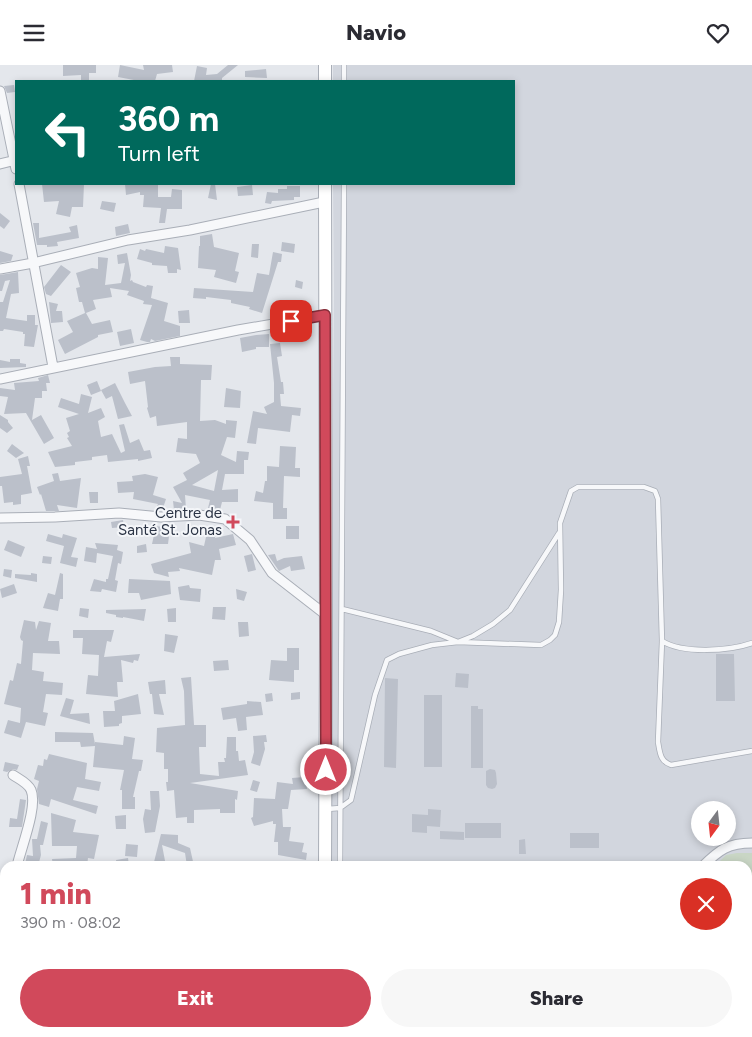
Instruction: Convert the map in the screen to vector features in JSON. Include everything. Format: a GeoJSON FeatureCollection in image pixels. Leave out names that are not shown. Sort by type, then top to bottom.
{"type":"FeatureCollection","features":[{"type":"Feature","properties":{"kind":"main road"},"geometry":{"type":"LineString","coordinates":[[325,65],[325,80]]}},
{"type":"Feature","properties":{"kind":"main road"},"geometry":{"type":"LineString","coordinates":[[324,185],[325,861]]}},
{"type":"Feature","properties":{"kind":"street"},"geometry":{"type":"LineString","coordinates":[[0,91],[15,158]]}},
{"type":"Feature","properties":{"kind":"street"},"geometry":{"type":"LineString","coordinates":[[0,164],[15,163]]}},
{"type":"Feature","properties":{"kind":"street"},"geometry":{"type":"LineString","coordinates":[[19,185],[53,367]]}},
{"type":"Feature","properties":{"kind":"street"},"geometry":{"type":"LineString","coordinates":[[0,269],[128,240],[190,230],[324,202]]}},
{"type":"Feature","properties":{"kind":"street"},"geometry":{"type":"LineString","coordinates":[[0,379],[238,330],[325,315]]}},
{"type":"Feature","properties":{"kind":"street"},"geometry":{"type":"LineString","coordinates":[[0,518],[119,513],[161,517],[199,515],[223,518],[250,540],[272,573],[326,615]]}},
{"type":"Feature","properties":{"kind":"street"},"geometry":{"type":"LineString","coordinates":[[13,775],[31,789],[34,801],[18,861]]}},
{"type":"Feature","properties":{"kind":"street"},"geometry":{"type":"LineString","coordinates":[[709,861],[718,852],[738,843],[752,843]]}},
{"type":"Feature","properties":{"kind":"lane"},"geometry":{"type":"LineString","coordinates":[[344,65],[344,80]]}},
{"type":"Feature","properties":{"kind":"lane"},"geometry":{"type":"LineString","coordinates":[[340,861],[344,185]]}},
{"type":"Feature","properties":{"kind":"lane"},"geometry":{"type":"LineString","coordinates":[[325,809],[340,807],[351,800],[375,695],[387,661],[399,653],[432,645],[458,642],[541,645],[555,635],[559,622],[561,590],[560,523],[571,491],[578,487],[644,487],[655,491],[658,499],[662,641],[658,742],[660,757],[665,763],[671,765],[752,751]]}},
{"type":"Feature","properties":{"kind":"lane"},"geometry":{"type":"LineString","coordinates":[[342,609],[431,631],[458,642],[473,636],[493,624],[510,610],[560,532]]}},
{"type":"Feature","properties":{"kind":"lane"},"geometry":{"type":"LineString","coordinates":[[662,641],[677,648],[707,649],[729,648],[752,643]]}},
{"type":"Feature","properties":{"kind":"shaded area"},"geometry":{"type":"Polygon","coordinates":[[[333,65],[752,65],[752,861],[332,861],[331,603],[334,294],[333,185],[515,185],[515,80],[333,80],[333,65]]]}},
{"type":"Feature","properties":{"kind":"green space"},"geometry":{"type":"Polygon","coordinates":[[[752,853],[752,861],[720,861],[726,855],[752,853]]]}},
{"type":"Feature","properties":{"kind":"building"},"geometry":{"type":"Polygon","coordinates":[[[63,65],[96,65],[96,73],[89,73],[89,80],[81,80],[81,75],[63,76],[63,65]]]}},
{"type":"Feature","properties":{"kind":"building"},"geometry":{"type":"Polygon","coordinates":[[[120,65],[144,70],[143,65],[172,65],[173,72],[157,74],[155,80],[134,80],[118,77],[120,65]]]}},
{"type":"Feature","properties":{"kind":"building"},"geometry":{"type":"Polygon","coordinates":[[[228,65],[238,65],[222,80],[194,80],[197,66],[207,68],[206,75],[217,74],[228,65]]]}},
{"type":"Feature","properties":{"kind":"building"},"geometry":{"type":"Polygon","coordinates":[[[266,69],[267,78],[245,77],[245,71],[266,69]]]}},
{"type":"Feature","properties":{"kind":"building"},"geometry":{"type":"Polygon","coordinates":[[[14,85],[15,92],[7,93],[4,86],[14,85]]]}},
{"type":"Feature","properties":{"kind":"building"},"geometry":{"type":"Polygon","coordinates":[[[42,185],[84,185],[83,207],[72,207],[70,217],[56,214],[59,201],[44,202],[42,185]]]}},
{"type":"Feature","properties":{"kind":"building"},"geometry":{"type":"Polygon","coordinates":[[[125,185],[158,185],[158,197],[171,197],[172,189],[182,190],[182,209],[167,209],[165,223],[159,223],[161,208],[143,207],[144,195],[140,195],[140,192],[126,195],[125,185]]]}},
{"type":"Feature","properties":{"kind":"building"},"geometry":{"type":"Polygon","coordinates":[[[211,185],[215,185],[217,200],[208,198],[211,185]]]}},
{"type":"Feature","properties":{"kind":"building"},"geometry":{"type":"Polygon","coordinates":[[[252,185],[253,195],[238,196],[237,187],[252,185]]]}},
{"type":"Feature","properties":{"kind":"building"},"geometry":{"type":"Polygon","coordinates":[[[287,186],[300,186],[300,197],[294,197],[294,200],[272,201],[271,204],[265,203],[267,192],[278,193],[278,189],[287,189],[287,186]]]}},
{"type":"Feature","properties":{"kind":"building"},"geometry":{"type":"Polygon","coordinates":[[[102,201],[116,203],[114,212],[100,209],[102,201]]]}},
{"type":"Feature","properties":{"kind":"building"},"geometry":{"type":"Polygon","coordinates":[[[0,213],[10,221],[4,229],[0,226],[0,213]]]}},
{"type":"Feature","properties":{"kind":"building"},"geometry":{"type":"Polygon","coordinates":[[[33,223],[39,223],[39,238],[71,232],[69,227],[77,225],[79,238],[57,242],[58,246],[47,247],[47,245],[37,245],[33,223]]]}},
{"type":"Feature","properties":{"kind":"building"},"geometry":{"type":"Polygon","coordinates":[[[128,224],[130,233],[116,236],[115,227],[128,224]]]}},
{"type":"Feature","properties":{"kind":"building"},"geometry":{"type":"Polygon","coordinates":[[[212,234],[214,247],[239,253],[235,271],[239,272],[236,283],[214,277],[216,270],[198,268],[200,236],[212,234]]]}},
{"type":"Feature","properties":{"kind":"building"},"geometry":{"type":"Polygon","coordinates":[[[282,242],[295,244],[294,253],[281,251],[282,242]]]}},
{"type":"Feature","properties":{"kind":"building"},"geometry":{"type":"Polygon","coordinates":[[[252,244],[259,244],[258,258],[251,257],[252,244]]]}},
{"type":"Feature","properties":{"kind":"building"},"geometry":{"type":"Polygon","coordinates":[[[165,246],[178,248],[181,270],[177,269],[177,273],[168,273],[167,266],[152,265],[152,263],[137,259],[140,249],[164,253],[165,246]]]}},
{"type":"Feature","properties":{"kind":"building"},"geometry":{"type":"Polygon","coordinates":[[[0,251],[13,255],[11,261],[0,263],[0,251]]]}},
{"type":"Feature","properties":{"kind":"building"},"geometry":{"type":"Polygon","coordinates":[[[273,252],[282,254],[281,262],[278,262],[262,313],[249,309],[250,307],[231,303],[231,300],[206,297],[206,299],[193,298],[194,288],[253,292],[257,273],[269,275],[273,252]]]}},
{"type":"Feature","properties":{"kind":"building"},"geometry":{"type":"Polygon","coordinates":[[[127,253],[131,275],[130,281],[132,280],[146,287],[147,285],[153,286],[151,298],[168,303],[164,321],[180,326],[180,336],[155,341],[151,339],[150,342],[140,340],[152,305],[143,304],[144,301],[127,295],[129,291],[110,288],[112,297],[93,300],[96,309],[86,313],[92,324],[110,320],[113,332],[98,335],[98,337],[65,354],[58,340],[73,332],[67,321],[85,313],[82,302],[79,302],[76,288],[80,287],[76,273],[92,268],[98,269],[98,257],[108,258],[105,285],[121,283],[125,263],[118,264],[117,255],[127,253]]]}},
{"type":"Feature","properties":{"kind":"building"},"geometry":{"type":"Polygon","coordinates":[[[61,265],[71,272],[51,296],[46,294],[44,287],[61,265]]]}},
{"type":"Feature","properties":{"kind":"building"},"geometry":{"type":"Polygon","coordinates":[[[18,272],[19,293],[11,294],[6,318],[27,321],[27,315],[35,315],[35,325],[38,325],[34,347],[24,346],[25,334],[23,332],[4,329],[0,331],[0,302],[3,302],[10,280],[5,281],[2,291],[0,291],[0,275],[18,272]]]}},
{"type":"Feature","properties":{"kind":"building"},"geometry":{"type":"Polygon","coordinates":[[[296,280],[303,282],[302,289],[295,287],[296,280]]]}},
{"type":"Feature","properties":{"kind":"building"},"geometry":{"type":"Polygon","coordinates":[[[49,302],[58,304],[56,311],[62,311],[63,322],[51,323],[49,302]]]}},
{"type":"Feature","properties":{"kind":"building"},"geometry":{"type":"Polygon","coordinates":[[[189,310],[190,323],[179,323],[178,311],[189,310]]]}},
{"type":"Feature","properties":{"kind":"building"},"geometry":{"type":"Polygon","coordinates":[[[131,329],[134,343],[120,346],[117,332],[131,329]]]}},
{"type":"Feature","properties":{"kind":"building"},"geometry":{"type":"Polygon","coordinates":[[[299,329],[300,336],[287,337],[286,331],[299,329]]]}},
{"type":"Feature","properties":{"kind":"building"},"geometry":{"type":"Polygon","coordinates":[[[269,334],[269,347],[256,347],[256,349],[242,352],[240,338],[269,334]]]}},
{"type":"Feature","properties":{"kind":"building"},"geometry":{"type":"Polygon","coordinates":[[[280,343],[282,356],[277,357],[284,394],[280,394],[281,406],[301,408],[300,416],[292,415],[290,432],[258,428],[256,444],[247,443],[253,411],[267,414],[264,407],[274,402],[270,344],[280,343]]]}},
{"type":"Feature","properties":{"kind":"building"},"geometry":{"type":"Polygon","coordinates":[[[170,357],[180,357],[180,364],[212,365],[211,380],[201,380],[200,421],[215,420],[226,424],[226,420],[237,421],[235,438],[227,437],[221,455],[236,462],[237,451],[249,452],[248,460],[244,460],[244,474],[225,474],[222,490],[238,489],[238,502],[222,502],[220,510],[208,508],[210,500],[185,495],[186,509],[174,510],[173,501],[182,503],[173,487],[187,480],[183,473],[200,463],[196,454],[176,452],[178,438],[187,439],[187,422],[157,426],[156,416],[150,418],[147,408],[145,381],[130,384],[128,372],[171,366],[170,357]],[[218,470],[192,485],[214,491],[218,470]]]}},
{"type":"Feature","properties":{"kind":"building"},"geometry":{"type":"Polygon","coordinates":[[[10,359],[20,359],[20,363],[26,364],[26,367],[0,368],[0,360],[10,362],[10,359]]]}},
{"type":"Feature","properties":{"kind":"building"},"geometry":{"type":"Polygon","coordinates":[[[48,375],[50,383],[46,383],[47,391],[42,391],[42,398],[35,398],[32,420],[41,415],[54,438],[44,444],[26,413],[4,414],[8,397],[0,396],[0,388],[15,390],[14,383],[39,381],[38,378],[48,375]]]}},
{"type":"Feature","properties":{"kind":"building"},"geometry":{"type":"Polygon","coordinates":[[[97,381],[101,391],[91,395],[87,385],[97,381]]]}},
{"type":"Feature","properties":{"kind":"building"},"geometry":{"type":"Polygon","coordinates":[[[115,383],[132,416],[118,419],[112,396],[106,399],[101,390],[115,383]]]}},
{"type":"Feature","properties":{"kind":"building"},"geometry":{"type":"Polygon","coordinates":[[[226,388],[241,391],[240,408],[224,407],[226,388]]]}},
{"type":"Feature","properties":{"kind":"building"},"geometry":{"type":"Polygon","coordinates":[[[81,394],[92,397],[88,413],[101,408],[105,417],[98,421],[101,437],[112,434],[121,453],[125,451],[119,425],[124,424],[130,443],[139,439],[144,451],[150,450],[152,458],[138,461],[138,459],[108,462],[107,455],[92,457],[92,460],[75,462],[75,465],[55,467],[48,452],[72,446],[67,438],[69,437],[67,433],[70,431],[66,418],[79,414],[58,407],[61,398],[79,404],[81,394]]]}},
{"type":"Feature","properties":{"kind":"building"},"geometry":{"type":"Polygon","coordinates":[[[0,415],[8,420],[13,428],[7,433],[0,428],[0,415]]]}},
{"type":"Feature","properties":{"kind":"building"},"geometry":{"type":"Polygon","coordinates":[[[12,444],[24,453],[16,458],[7,451],[12,444]]]}},
{"type":"Feature","properties":{"kind":"building"},"geometry":{"type":"Polygon","coordinates":[[[280,446],[296,447],[295,468],[300,468],[300,477],[284,476],[283,508],[287,508],[287,519],[273,519],[273,503],[254,501],[256,491],[263,493],[265,481],[267,481],[267,466],[279,467],[280,446]]]}},
{"type":"Feature","properties":{"kind":"building"},"geometry":{"type":"Polygon","coordinates":[[[28,456],[30,466],[27,466],[32,493],[21,495],[21,504],[13,505],[13,502],[4,503],[0,477],[22,474],[18,459],[28,456]]]}},
{"type":"Feature","properties":{"kind":"building"},"geometry":{"type":"Polygon","coordinates":[[[58,473],[60,481],[81,478],[77,508],[57,505],[59,511],[46,511],[37,487],[54,481],[52,474],[58,473]]]}},
{"type":"Feature","properties":{"kind":"building"},"geometry":{"type":"Polygon","coordinates":[[[145,474],[158,477],[153,495],[166,499],[163,508],[157,506],[158,504],[133,499],[134,492],[118,493],[117,482],[133,481],[132,476],[145,474]]]}},
{"type":"Feature","properties":{"kind":"building"},"geometry":{"type":"Polygon","coordinates":[[[89,492],[98,492],[98,503],[90,503],[89,492]]]}},
{"type":"Feature","properties":{"kind":"building"},"geometry":{"type":"Polygon","coordinates":[[[123,520],[124,527],[112,528],[111,522],[123,520]]]}},
{"type":"Feature","properties":{"kind":"building"},"geometry":{"type":"Polygon","coordinates":[[[156,526],[170,528],[168,544],[152,544],[156,526]]]}},
{"type":"Feature","properties":{"kind":"building"},"geometry":{"type":"Polygon","coordinates":[[[286,526],[299,526],[299,539],[286,539],[286,526]]]}},
{"type":"Feature","properties":{"kind":"building"},"geometry":{"type":"Polygon","coordinates":[[[208,528],[217,530],[215,538],[233,534],[236,545],[219,549],[221,560],[215,560],[212,575],[179,568],[180,571],[168,572],[169,577],[154,573],[151,564],[191,553],[189,542],[204,546],[208,528]]]}},
{"type":"Feature","properties":{"kind":"building"},"geometry":{"type":"Polygon","coordinates":[[[48,534],[62,538],[63,534],[77,538],[71,557],[78,558],[76,567],[60,563],[64,546],[46,541],[48,534]]]}},
{"type":"Feature","properties":{"kind":"building"},"geometry":{"type":"Polygon","coordinates":[[[8,540],[25,547],[21,557],[4,550],[8,540]]]}},
{"type":"Feature","properties":{"kind":"building"},"geometry":{"type":"Polygon","coordinates":[[[95,543],[118,545],[117,550],[123,552],[121,564],[118,563],[115,580],[118,581],[116,592],[102,589],[101,592],[90,591],[94,579],[106,582],[106,579],[108,579],[113,556],[97,553],[96,563],[84,561],[86,547],[97,549],[95,543]]]}},
{"type":"Feature","properties":{"kind":"building"},"geometry":{"type":"Polygon","coordinates":[[[146,544],[147,552],[137,553],[137,546],[146,544]]]}},
{"type":"Feature","properties":{"kind":"building"},"geometry":{"type":"Polygon","coordinates":[[[252,554],[256,570],[248,572],[244,556],[252,554]]]}},
{"type":"Feature","properties":{"kind":"building"},"geometry":{"type":"Polygon","coordinates":[[[275,554],[277,561],[284,558],[302,556],[305,569],[291,571],[290,566],[279,571],[268,555],[275,554]]]}},
{"type":"Feature","properties":{"kind":"building"},"geometry":{"type":"Polygon","coordinates":[[[43,556],[52,557],[51,564],[42,563],[43,556]]]}},
{"type":"Feature","properties":{"kind":"building"},"geometry":{"type":"Polygon","coordinates":[[[4,569],[12,570],[11,578],[3,576],[4,569]]]}},
{"type":"Feature","properties":{"kind":"building"},"geometry":{"type":"Polygon","coordinates":[[[31,573],[37,574],[37,582],[15,578],[15,574],[31,575],[31,573]]]}},
{"type":"Feature","properties":{"kind":"building"},"geometry":{"type":"Polygon","coordinates":[[[60,573],[63,574],[63,599],[60,599],[58,611],[43,608],[48,593],[55,595],[60,573]]]}},
{"type":"Feature","properties":{"kind":"building"},"geometry":{"type":"Polygon","coordinates":[[[129,579],[170,581],[171,594],[141,600],[139,593],[128,593],[129,579]]]}},
{"type":"Feature","properties":{"kind":"building"},"geometry":{"type":"Polygon","coordinates":[[[14,584],[17,593],[2,598],[0,589],[14,584]]]}},
{"type":"Feature","properties":{"kind":"building"},"geometry":{"type":"Polygon","coordinates":[[[189,585],[190,588],[201,589],[200,602],[180,600],[178,587],[189,585]]]}},
{"type":"Feature","properties":{"kind":"building"},"geometry":{"type":"Polygon","coordinates":[[[236,589],[247,592],[244,601],[237,599],[236,589]]]}},
{"type":"Feature","properties":{"kind":"building"},"geometry":{"type":"Polygon","coordinates":[[[213,607],[226,607],[225,620],[212,619],[213,607]]]}},
{"type":"Feature","properties":{"kind":"building"},"geometry":{"type":"Polygon","coordinates":[[[80,608],[89,609],[88,618],[79,616],[80,608]]]}},
{"type":"Feature","properties":{"kind":"building"},"geometry":{"type":"Polygon","coordinates":[[[176,608],[176,622],[168,622],[167,609],[176,608]]]}},
{"type":"Feature","properties":{"kind":"building"},"geometry":{"type":"Polygon","coordinates":[[[146,609],[144,621],[116,617],[116,615],[106,613],[106,610],[146,609]]]}},
{"type":"Feature","properties":{"kind":"building"},"geometry":{"type":"Polygon","coordinates":[[[24,620],[35,622],[36,630],[39,621],[51,623],[48,641],[59,641],[60,654],[33,653],[32,670],[44,672],[43,681],[63,683],[62,695],[46,694],[43,712],[48,713],[45,726],[26,722],[21,738],[4,733],[8,720],[20,723],[21,708],[4,704],[10,680],[13,681],[17,663],[21,664],[23,641],[20,637],[24,620]]]}},
{"type":"Feature","properties":{"kind":"building"},"geometry":{"type":"Polygon","coordinates":[[[238,622],[248,622],[249,636],[239,637],[238,622]]]}},
{"type":"Feature","properties":{"kind":"building"},"geometry":{"type":"Polygon","coordinates":[[[73,630],[114,630],[111,642],[107,641],[104,657],[140,654],[138,661],[134,660],[133,663],[121,660],[123,682],[117,682],[118,697],[86,694],[88,675],[98,676],[99,655],[82,654],[83,638],[73,638],[73,630]]]}},
{"type":"Feature","properties":{"kind":"building"},"geometry":{"type":"Polygon","coordinates":[[[165,634],[178,636],[174,653],[164,651],[165,634]]]}},
{"type":"Feature","properties":{"kind":"building"},"geometry":{"type":"Polygon","coordinates":[[[287,648],[299,648],[299,670],[294,670],[294,682],[269,680],[271,660],[287,661],[287,648]]]}},
{"type":"Feature","properties":{"kind":"building"},"geometry":{"type":"Polygon","coordinates":[[[716,654],[734,654],[735,701],[716,701],[716,654]]]}},
{"type":"Feature","properties":{"kind":"building"},"geometry":{"type":"Polygon","coordinates":[[[228,660],[229,670],[214,671],[213,661],[228,660]]]}},
{"type":"Feature","properties":{"kind":"building"},"geometry":{"type":"Polygon","coordinates":[[[456,673],[469,674],[468,688],[455,687],[456,673]]]}},
{"type":"Feature","properties":{"kind":"building"},"geometry":{"type":"Polygon","coordinates":[[[191,677],[194,725],[206,725],[206,747],[199,747],[200,774],[219,776],[218,762],[225,762],[227,737],[236,737],[236,751],[238,751],[239,761],[245,760],[248,775],[190,783],[238,791],[237,800],[235,799],[235,813],[220,813],[220,809],[194,810],[194,823],[187,823],[187,817],[176,818],[174,790],[167,791],[168,769],[164,769],[164,753],[156,752],[157,728],[185,725],[184,691],[181,678],[191,677]]]}},
{"type":"Feature","properties":{"kind":"building"},"geometry":{"type":"Polygon","coordinates":[[[385,678],[398,679],[396,768],[384,767],[385,678]]]}},
{"type":"Feature","properties":{"kind":"building"},"geometry":{"type":"Polygon","coordinates":[[[165,680],[166,694],[159,694],[164,715],[154,714],[152,694],[150,694],[148,682],[165,680]]]}},
{"type":"Feature","properties":{"kind":"building"},"geometry":{"type":"Polygon","coordinates":[[[300,692],[300,699],[291,700],[291,693],[300,692]]]}},
{"type":"Feature","properties":{"kind":"building"},"geometry":{"type":"Polygon","coordinates":[[[272,693],[273,701],[266,702],[265,694],[272,693]]]}},
{"type":"Feature","properties":{"kind":"building"},"geometry":{"type":"Polygon","coordinates":[[[138,694],[141,714],[122,716],[122,723],[119,726],[104,727],[103,711],[115,711],[114,701],[138,694]]]}},
{"type":"Feature","properties":{"kind":"building"},"geometry":{"type":"Polygon","coordinates":[[[424,695],[442,695],[442,767],[424,767],[424,695]]]}},
{"type":"Feature","properties":{"kind":"building"},"geometry":{"type":"Polygon","coordinates":[[[66,698],[74,700],[70,714],[89,713],[90,724],[60,716],[66,698]]]}},
{"type":"Feature","properties":{"kind":"building"},"geometry":{"type":"Polygon","coordinates":[[[247,701],[261,702],[263,715],[246,717],[247,730],[238,731],[236,718],[223,720],[221,708],[247,704],[247,701]]]}},
{"type":"Feature","properties":{"kind":"building"},"geometry":{"type":"Polygon","coordinates":[[[471,706],[478,706],[478,709],[483,709],[483,768],[471,768],[471,706]]]}},
{"type":"Feature","properties":{"kind":"building"},"geometry":{"type":"Polygon","coordinates":[[[55,732],[93,733],[95,744],[95,742],[123,745],[124,736],[135,738],[132,759],[143,760],[133,797],[135,797],[135,809],[122,809],[122,790],[120,790],[124,770],[93,767],[95,746],[81,747],[80,742],[55,742],[55,732]]]}},
{"type":"Feature","properties":{"kind":"building"},"geometry":{"type":"Polygon","coordinates":[[[266,735],[267,742],[264,742],[265,749],[260,766],[251,763],[254,752],[253,736],[266,735]]]}},
{"type":"Feature","properties":{"kind":"building"},"geometry":{"type":"Polygon","coordinates":[[[49,754],[87,763],[85,779],[101,782],[99,791],[77,787],[73,800],[98,806],[96,814],[51,799],[49,807],[39,804],[37,789],[39,781],[34,779],[38,765],[43,766],[44,759],[47,760],[49,754]]]}},
{"type":"Feature","properties":{"kind":"building"},"geometry":{"type":"Polygon","coordinates":[[[5,762],[19,765],[17,770],[3,771],[5,762]]]}},
{"type":"Feature","properties":{"kind":"building"},"geometry":{"type":"Polygon","coordinates":[[[490,769],[495,770],[496,773],[497,784],[492,789],[486,785],[486,771],[490,769]]]}},
{"type":"Feature","properties":{"kind":"building"},"geometry":{"type":"Polygon","coordinates":[[[305,777],[307,789],[291,790],[288,809],[282,809],[283,827],[291,827],[289,841],[304,843],[302,852],[307,853],[306,860],[278,855],[278,842],[274,842],[276,824],[273,824],[273,821],[254,826],[251,818],[253,817],[254,798],[275,799],[277,782],[293,784],[292,778],[305,777]]]}},
{"type":"Feature","properties":{"kind":"building"},"geometry":{"type":"Polygon","coordinates":[[[253,780],[260,782],[257,792],[250,790],[253,780]]]}},
{"type":"Feature","properties":{"kind":"building"},"geometry":{"type":"Polygon","coordinates":[[[150,791],[159,791],[160,806],[155,832],[145,833],[143,819],[145,809],[151,810],[150,791]]]}},
{"type":"Feature","properties":{"kind":"building"},"geometry":{"type":"Polygon","coordinates":[[[20,799],[26,800],[22,827],[9,827],[10,818],[17,819],[20,799]]]}},
{"type":"Feature","properties":{"kind":"building"},"geometry":{"type":"Polygon","coordinates":[[[428,809],[441,810],[440,827],[427,826],[427,833],[412,832],[412,814],[428,815],[428,809]]]}},
{"type":"Feature","properties":{"kind":"building"},"geometry":{"type":"Polygon","coordinates":[[[51,813],[76,820],[73,832],[99,835],[94,859],[88,858],[88,861],[52,861],[52,859],[76,858],[77,846],[52,846],[51,813]]]}},
{"type":"Feature","properties":{"kind":"building"},"geometry":{"type":"Polygon","coordinates":[[[126,815],[126,829],[116,829],[115,816],[126,815]]]}},
{"type":"Feature","properties":{"kind":"building"},"geometry":{"type":"Polygon","coordinates":[[[41,821],[48,823],[43,845],[40,845],[39,861],[26,861],[27,855],[33,856],[32,839],[37,839],[41,821]]]}},
{"type":"Feature","properties":{"kind":"building"},"geometry":{"type":"Polygon","coordinates":[[[465,823],[501,823],[501,838],[465,838],[465,823]]]}},
{"type":"Feature","properties":{"kind":"building"},"geometry":{"type":"Polygon","coordinates":[[[440,831],[464,832],[464,840],[440,839],[440,831]]]}},
{"type":"Feature","properties":{"kind":"building"},"geometry":{"type":"Polygon","coordinates":[[[570,833],[599,833],[599,848],[570,848],[570,833]]]}},
{"type":"Feature","properties":{"kind":"building"},"geometry":{"type":"Polygon","coordinates":[[[161,834],[178,835],[178,843],[190,848],[193,861],[186,861],[185,853],[162,845],[165,861],[154,861],[161,834]]]}},
{"type":"Feature","properties":{"kind":"building"},"geometry":{"type":"Polygon","coordinates":[[[525,839],[526,854],[519,854],[519,840],[525,839]]]}},
{"type":"Feature","properties":{"kind":"building"},"geometry":{"type":"Polygon","coordinates":[[[126,844],[138,845],[137,857],[125,856],[126,844]]]}},
{"type":"Feature","properties":{"kind":"building"},"geometry":{"type":"Polygon","coordinates":[[[128,858],[128,861],[116,861],[128,858]]]}},
{"type":"Feature","properties":{"kind":"place","name":"Centre de Santé St. Jonas"},"geometry":{"type":"Point","coordinates":[233,522]}},
{"type":"Feature","properties":{"kind":"route"},"geometry":{"type":"LineString","coordinates":[[291,321],[325,315],[326,770]]}}]}
